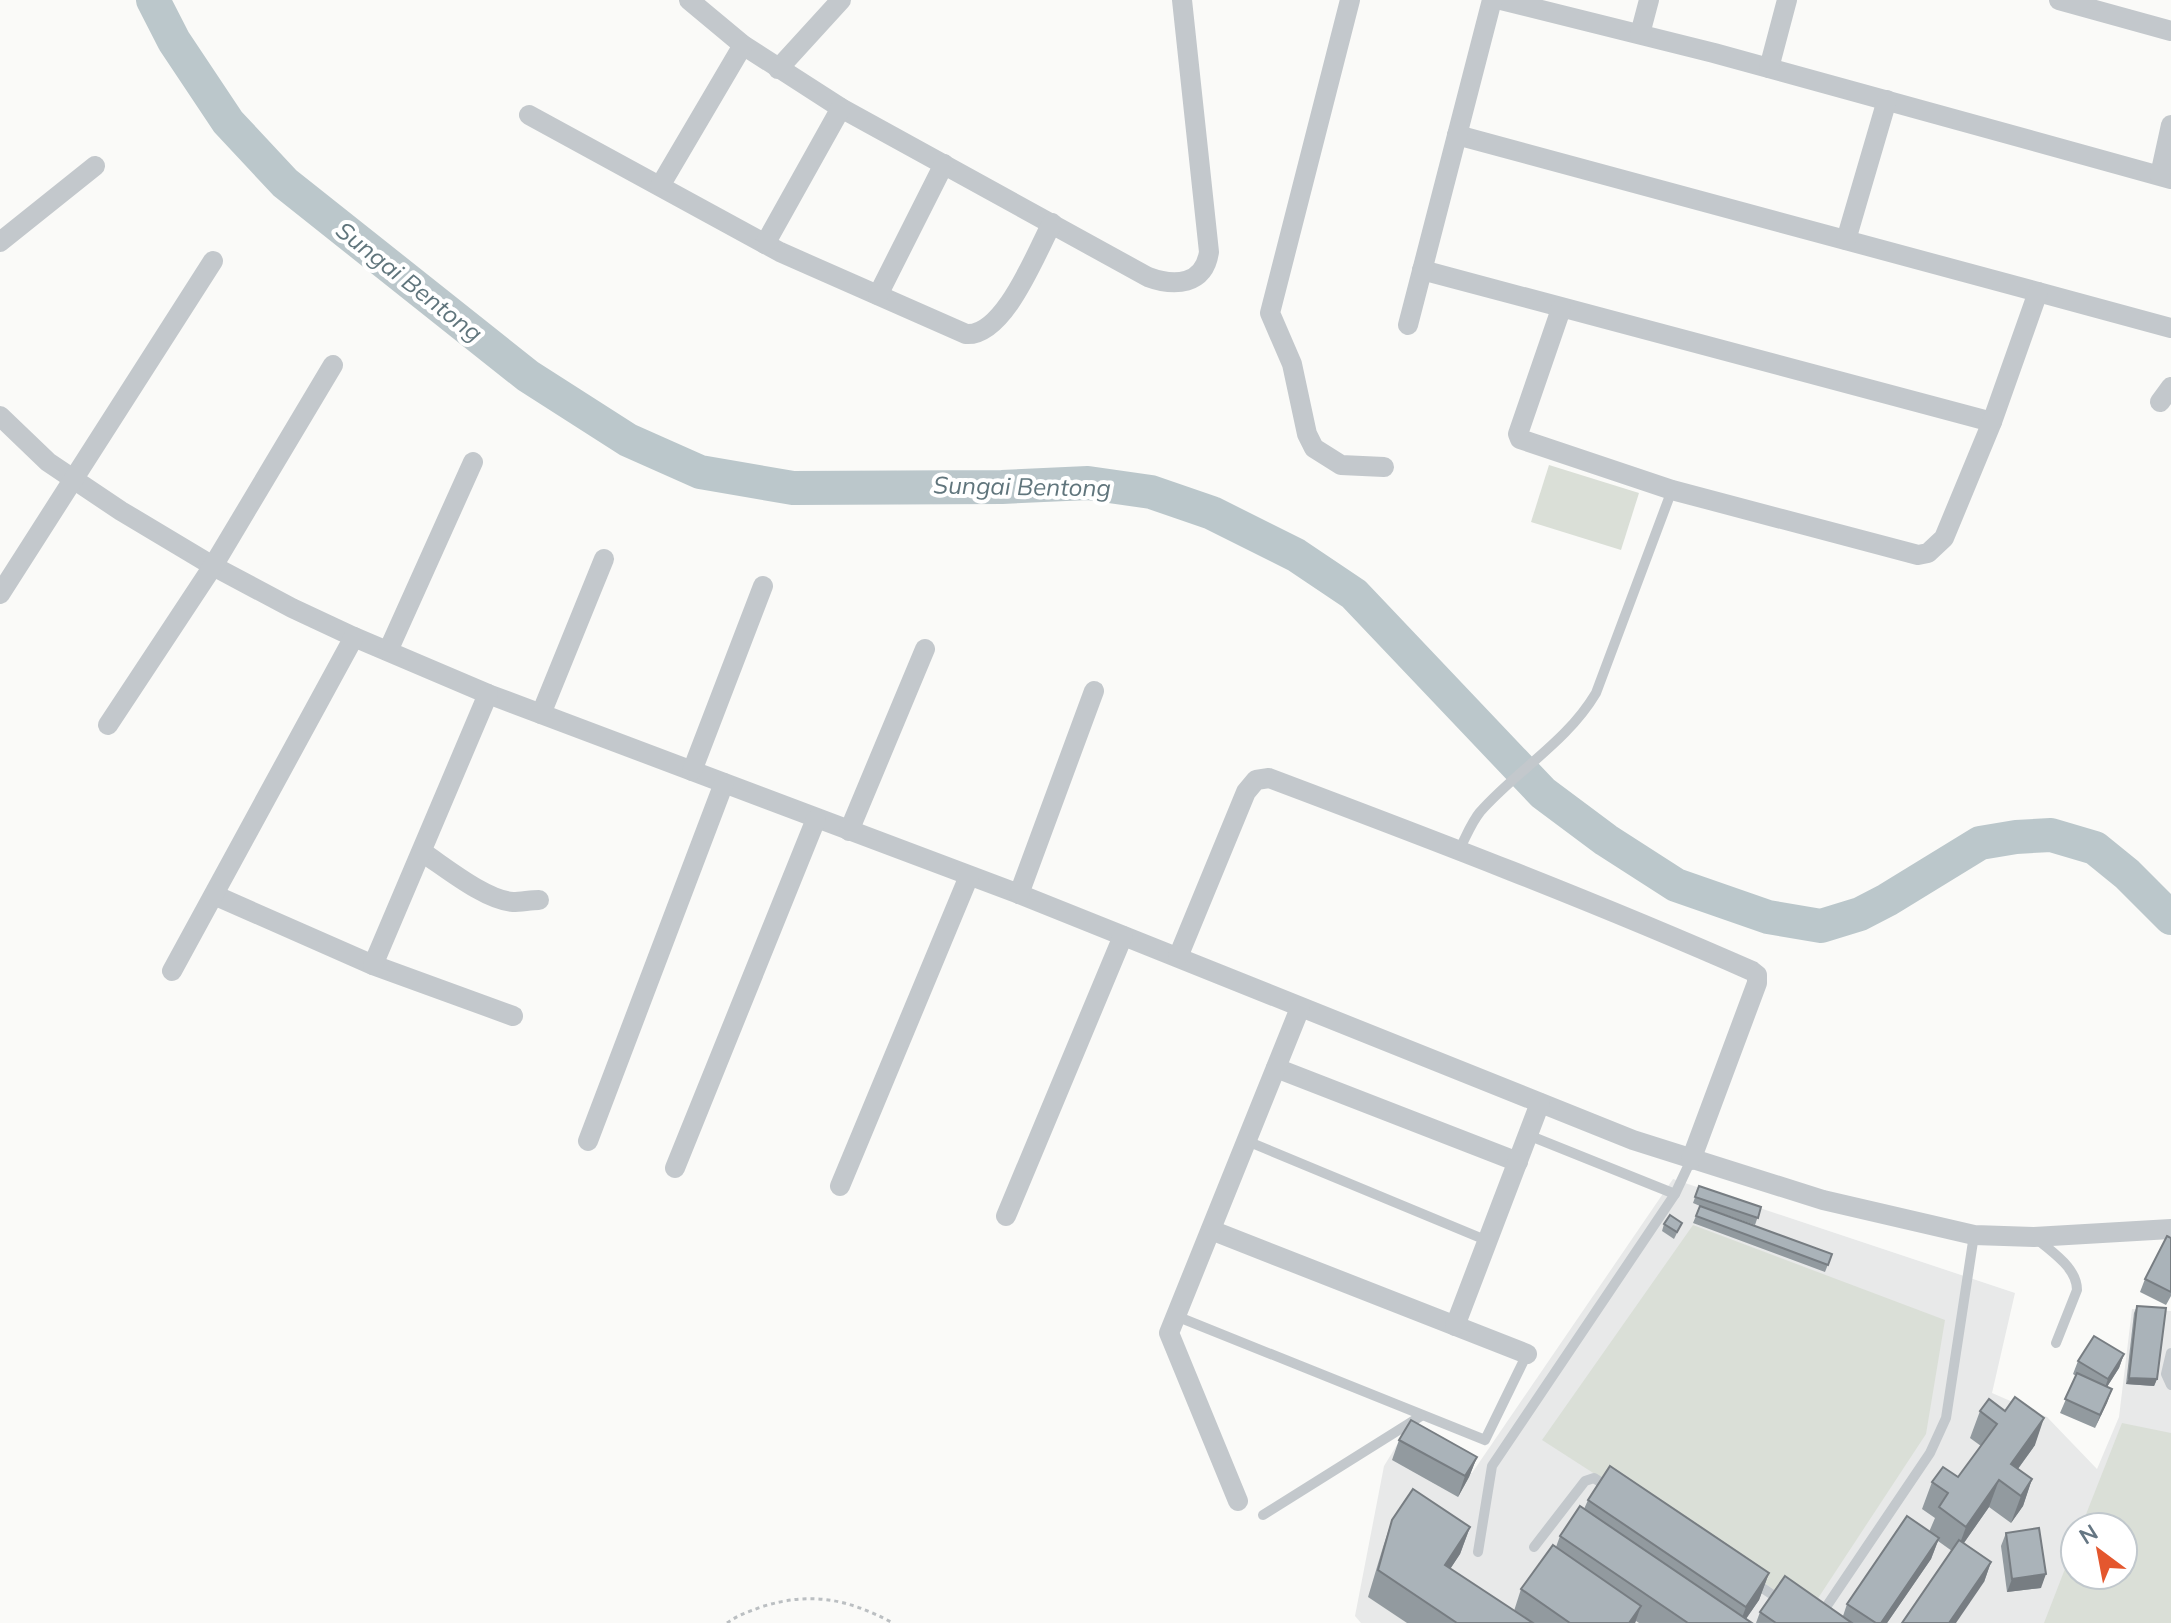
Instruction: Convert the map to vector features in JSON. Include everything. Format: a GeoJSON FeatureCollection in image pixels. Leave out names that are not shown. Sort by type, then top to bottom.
{"type":"FeatureCollection","features":[{"type":"Feature","properties":{"kind":"street"},"geometry":{"type":"LineString","coordinates":[[689,0],[743,45],[841,108],[1162,282],[1179,283],[1198,277],[1208,262],[1209,252],[1182,0]]}},
{"type":"Feature","properties":{"kind":"street"},"geometry":{"type":"LineString","coordinates":[[778,69],[841,0]]}},
{"type":"Feature","properties":{"kind":"street"},"geometry":{"type":"LineString","coordinates":[[1350,0],[1270,313],[1292,364],[1307,434],[1314,448],[1341,465],[1384,467]]}},
{"type":"Feature","properties":{"kind":"street"},"geometry":{"type":"LineString","coordinates":[[1408,325],[1492,0]]}},
{"type":"Feature","properties":{"kind":"street"},"geometry":{"type":"LineString","coordinates":[[1501,0],[1769,68],[2165,177],[2171,125]]}},
{"type":"Feature","properties":{"kind":"street"},"geometry":{"type":"LineString","coordinates":[[1640,34],[1649,0]]}},
{"type":"Feature","properties":{"kind":"street"},"geometry":{"type":"LineString","coordinates":[[1769,68],[1787,0]]}},
{"type":"Feature","properties":{"kind":"street"},"geometry":{"type":"LineString","coordinates":[[2059,0],[2171,31]]}},
{"type":"Feature","properties":{"kind":"street"},"geometry":{"type":"LineString","coordinates":[[660,186],[743,45]]}},
{"type":"Feature","properties":{"kind":"street"},"geometry":{"type":"LineString","coordinates":[[1846,240],[1887,100]]}},
{"type":"Feature","properties":{"kind":"street"},"geometry":{"type":"LineString","coordinates":[[765,244],[841,108]]}},
{"type":"Feature","properties":{"kind":"street"},"geometry":{"type":"LineString","coordinates":[[529,115],[765,244],[959,332],[971,334],[988,329],[1004,312],[1052,223]]}},
{"type":"Feature","properties":{"kind":"street"},"geometry":{"type":"LineString","coordinates":[[1457,135],[2171,328]]}},
{"type":"Feature","properties":{"kind":"street"},"geometry":{"type":"LineString","coordinates":[[878,295],[944,164]]}},
{"type":"Feature","properties":{"kind":"street"},"geometry":{"type":"LineString","coordinates":[[0,242],[95,166]]}},
{"type":"Feature","properties":{"kind":"street"},"geometry":{"type":"LineString","coordinates":[[0,594],[213,261]]}},
{"type":"Feature","properties":{"kind":"street"},"geometry":{"type":"LineString","coordinates":[[1422,270],[1992,422]]}},
{"type":"Feature","properties":{"kind":"street"},"geometry":{"type":"LineString","coordinates":[[1561,309],[1517,435],[1526,442],[1672,490],[1918,555],[1928,553],[1944,538],[1992,422],[2038,292]]}},
{"type":"Feature","properties":{"kind":"street"},"geometry":{"type":"LineString","coordinates":[[108,725],[213,566],[333,365]]}},
{"type":"Feature","properties":{"kind":"street"},"geometry":{"type":"LineString","coordinates":[[0,416],[48,462],[74,481],[213,566],[354,637],[488,694],[1019,894],[1300,1008],[1691,1160],[1823,1200],[1974,1235],[2034,1237],[2171,1229]]}},
{"type":"Feature","properties":{"kind":"street"},"geometry":{"type":"LineString","coordinates":[[388,651],[473,462]]}},
{"type":"Feature","properties":{"kind":"street"},"geometry":{"type":"LineString","coordinates":[[541,714],[604,559]]}},
{"type":"Feature","properties":{"kind":"street"},"geometry":{"type":"LineString","coordinates":[[692,771],[763,586]]}},
{"type":"Feature","properties":{"kind":"street"},"geometry":{"type":"LineString","coordinates":[[172,971],[354,637]]}},
{"type":"Feature","properties":{"kind":"street"},"geometry":{"type":"LineString","coordinates":[[849,831],[925,649]]}},
{"type":"Feature","properties":{"kind":"street"},"geometry":{"type":"LineString","coordinates":[[1019,894],[1094,691]]}},
{"type":"Feature","properties":{"kind":"street"},"geometry":{"type":"LineString","coordinates":[[373,965],[488,694]]}},
{"type":"Feature","properties":{"kind":"street"},"geometry":{"type":"LineString","coordinates":[[1178,957],[1246,792],[1256,780],[1269,778],[1637,920],[1755,973],[1757,983],[1691,1160]]}},
{"type":"Feature","properties":{"kind":"street"},"geometry":{"type":"LineString","coordinates":[[588,1141],[724,783]]}},
{"type":"Feature","properties":{"kind":"street"},"geometry":{"type":"LineString","coordinates":[[675,1168],[816,819]]}},
{"type":"Feature","properties":{"kind":"street"},"geometry":{"type":"LineString","coordinates":[[422,852],[463,879],[509,902],[539,900]]}},
{"type":"Feature","properties":{"kind":"street"},"geometry":{"type":"LineString","coordinates":[[840,1186],[969,876]]}},
{"type":"Feature","properties":{"kind":"street"},"geometry":{"type":"LineString","coordinates":[[214,895],[373,965],[513,1016]]}},
{"type":"Feature","properties":{"kind":"street"},"geometry":{"type":"LineString","coordinates":[[1006,1216],[1123,936]]}},
{"type":"Feature","properties":{"kind":"street"},"geometry":{"type":"LineString","coordinates":[[1238,1501],[1169,1333],[1300,1008]]}},
{"type":"Feature","properties":{"kind":"street"},"geometry":{"type":"LineString","coordinates":[[1276,1068],[1518,1162]]}},
{"type":"Feature","properties":{"kind":"street"},"geometry":{"type":"LineString","coordinates":[[1455,1326],[1540,1103]]}},
{"type":"Feature","properties":{"kind":"street"},"geometry":{"type":"LineString","coordinates":[[1211,1230],[1527,1354]]}},
{"type":"Feature","properties":{"kind":"lane"},"geometry":{"type":"LineString","coordinates":[[1459,850],[1479,814],[1585,712],[1596,693],[1672,490]]}},
{"type":"Feature","properties":{"kind":"lane"},"geometry":{"type":"LineString","coordinates":[[1528,1135],[1675,1194]]}},
{"type":"Feature","properties":{"kind":"lane"},"geometry":{"type":"LineString","coordinates":[[1247,1141],[1488,1241]]}},
{"type":"Feature","properties":{"kind":"lane"},"geometry":{"type":"LineString","coordinates":[[1478,1552],[1492,1466],[1675,1194],[1691,1160]]}},
{"type":"Feature","properties":{"kind":"lane"},"geometry":{"type":"LineString","coordinates":[[1810,1619],[1823,1613],[1930,1453],[1946,1418],[1974,1235]]}},
{"type":"Feature","properties":{"kind":"lane"},"geometry":{"type":"LineString","coordinates":[[2034,1237],[2066,1265],[2077,1283],[2056,1343]]}},
{"type":"Feature","properties":{"kind":"lane"},"geometry":{"type":"LineString","coordinates":[[1176,1316],[1485,1440],[1527,1354]]}},
{"type":"Feature","properties":{"kind":"lane"},"geometry":{"type":"LineString","coordinates":[[2171,1353],[2166,1374],[2171,1385]]}},
{"type":"Feature","properties":{"kind":"lane"},"geometry":{"type":"LineString","coordinates":[[1263,1515],[1422,1415]]}},
{"type":"Feature","properties":{"kind":"lane"},"geometry":{"type":"LineString","coordinates":[[1534,1547],[1585,1481],[1594,1478],[1620,1494]]}},
{"type":"Feature","properties":{"kind":"lane"},"geometry":{"type":"LineString","coordinates":[[1746,1577],[1797,1611]]}},
{"type":"Feature","properties":{"kind":"path"},"geometry":{"type":"LineString","coordinates":[[727,1623],[737,1615],[777,1602],[816,1597],[863,1607],[893,1623]]}},
{"type":"Feature","properties":{"kind":"shaded area"},"geometry":{"type":"Polygon","coordinates":[[[1549,465],[1639,493],[1621,550],[1531,522],[1549,465]]]}},
{"type":"Feature","properties":{"kind":"shaded area"},"geometry":{"type":"Polygon","coordinates":[[[1673,1179],[2015,1293],[1992,1393],[2047,1417],[2097,1469],[2119,1417],[2132,1309],[2171,1311],[2171,1623],[1361,1623],[1355,1616],[1384,1466],[1403,1435],[1472,1473],[1673,1179]]]}},
{"type":"Feature","properties":{"kind":"shaded area"},"geometry":{"type":"Polygon","coordinates":[[[1693,1225],[1945,1320],[1926,1434],[1809,1612],[1542,1440],[1693,1225]]]}},
{"type":"Feature","properties":{"kind":"shaded area"},"geometry":{"type":"Polygon","coordinates":[[[2122,1423],[2171,1433],[2171,1623],[2044,1623],[2059,1584],[2059,1591],[2139,1591],[2139,1511],[2087,1511],[2122,1423]]]}},
{"type":"Feature","properties":{"kind":"building"},"geometry":{"type":"Polygon","coordinates":[[[1699,1186],[1761,1207],[1758,1218],[1695,1197],[1699,1186]]]}},
{"type":"Feature","properties":{"kind":"building"},"geometry":{"type":"Polygon","coordinates":[[[1700,1206],[1832,1254],[1828,1265],[1696,1216],[1700,1206]]]}},
{"type":"Feature","properties":{"kind":"building"},"geometry":{"type":"Polygon","coordinates":[[[1670,1215],[1682,1223],[1677,1232],[1664,1224],[1670,1215]]]}},
{"type":"Feature","properties":{"kind":"building"},"geometry":{"type":"Polygon","coordinates":[[[2167,1236],[2171,1238],[2171,1292],[2145,1279],[2167,1236]]]}},
{"type":"Feature","properties":{"kind":"building"},"geometry":{"type":"Polygon","coordinates":[[[2137,1306],[2166,1308],[2157,1379],[2129,1378],[2137,1306]]]}},
{"type":"Feature","properties":{"kind":"building"},"geometry":{"type":"Polygon","coordinates":[[[2094,1336],[2124,1354],[2108,1379],[2078,1361],[2094,1336]]]}},
{"type":"Feature","properties":{"kind":"building"},"geometry":{"type":"Polygon","coordinates":[[[2077,1373],[2112,1389],[2100,1415],[2065,1399],[2077,1373]]]}},
{"type":"Feature","properties":{"kind":"building"},"geometry":{"type":"Polygon","coordinates":[[[2015,1397],[2044,1418],[2011,1464],[2032,1479],[2021,1496],[1999,1480],[1966,1527],[1939,1507],[1948,1493],[1932,1482],[1943,1467],[1958,1477],[1997,1424],[1980,1411],[1989,1399],[2005,1411],[2015,1397]]]}},
{"type":"Feature","properties":{"kind":"building"},"geometry":{"type":"Polygon","coordinates":[[[1411,1420],[1477,1457],[1465,1476],[1399,1440],[1411,1420]]]}},
{"type":"Feature","properties":{"kind":"building"},"geometry":{"type":"Polygon","coordinates":[[[1610,1466],[1769,1573],[1746,1607],[1588,1500],[1610,1466]]]}},
{"type":"Feature","properties":{"kind":"building"},"geometry":{"type":"Polygon","coordinates":[[[1413,1489],[1470,1527],[1445,1565],[1533,1623],[1457,1623],[1378,1570],[1392,1520],[1413,1489]]]}},
{"type":"Feature","properties":{"kind":"building"},"geometry":{"type":"Polygon","coordinates":[[[1580,1506],[1752,1623],[1688,1623],[1560,1536],[1580,1506]]]}},
{"type":"Feature","properties":{"kind":"building"},"geometry":{"type":"Polygon","coordinates":[[[1907,1516],[1939,1538],[1881,1623],[1876,1623],[1847,1604],[1907,1516]]]}},
{"type":"Feature","properties":{"kind":"building"},"geometry":{"type":"Polygon","coordinates":[[[2039,1528],[2046,1574],[2012,1579],[2006,1533],[2039,1528]]]}},
{"type":"Feature","properties":{"kind":"building"},"geometry":{"type":"Polygon","coordinates":[[[1959,1540],[1991,1562],[1949,1623],[1902,1623],[1959,1540]]]}},
{"type":"Feature","properties":{"kind":"building"},"geometry":{"type":"Polygon","coordinates":[[[1553,1545],[1641,1606],[1629,1623],[1570,1623],[1521,1589],[1553,1545]]]}},
{"type":"Feature","properties":{"kind":"building"},"geometry":{"type":"Polygon","coordinates":[[[1785,1576],[1852,1623],[1776,1623],[1760,1612],[1785,1576]]]}},
{"type":"Feature","properties":{"kind":"waterway","name":"Sungai Bentong"},"geometry":{"type":"LineString","coordinates":[[153,0],[174,41],[228,122],[285,183],[528,376],[628,440],[700,472],[793,488],[1002,487],[1088,483],[1151,492],[1212,513],[1296,555],[1354,594],[1543,793],[1606,840],[1676,885],[1768,917],[1821,926],[1860,914],[1887,900],[1980,843],[2051,835],[2095,848],[2127,874],[2171,918]]}}]}
